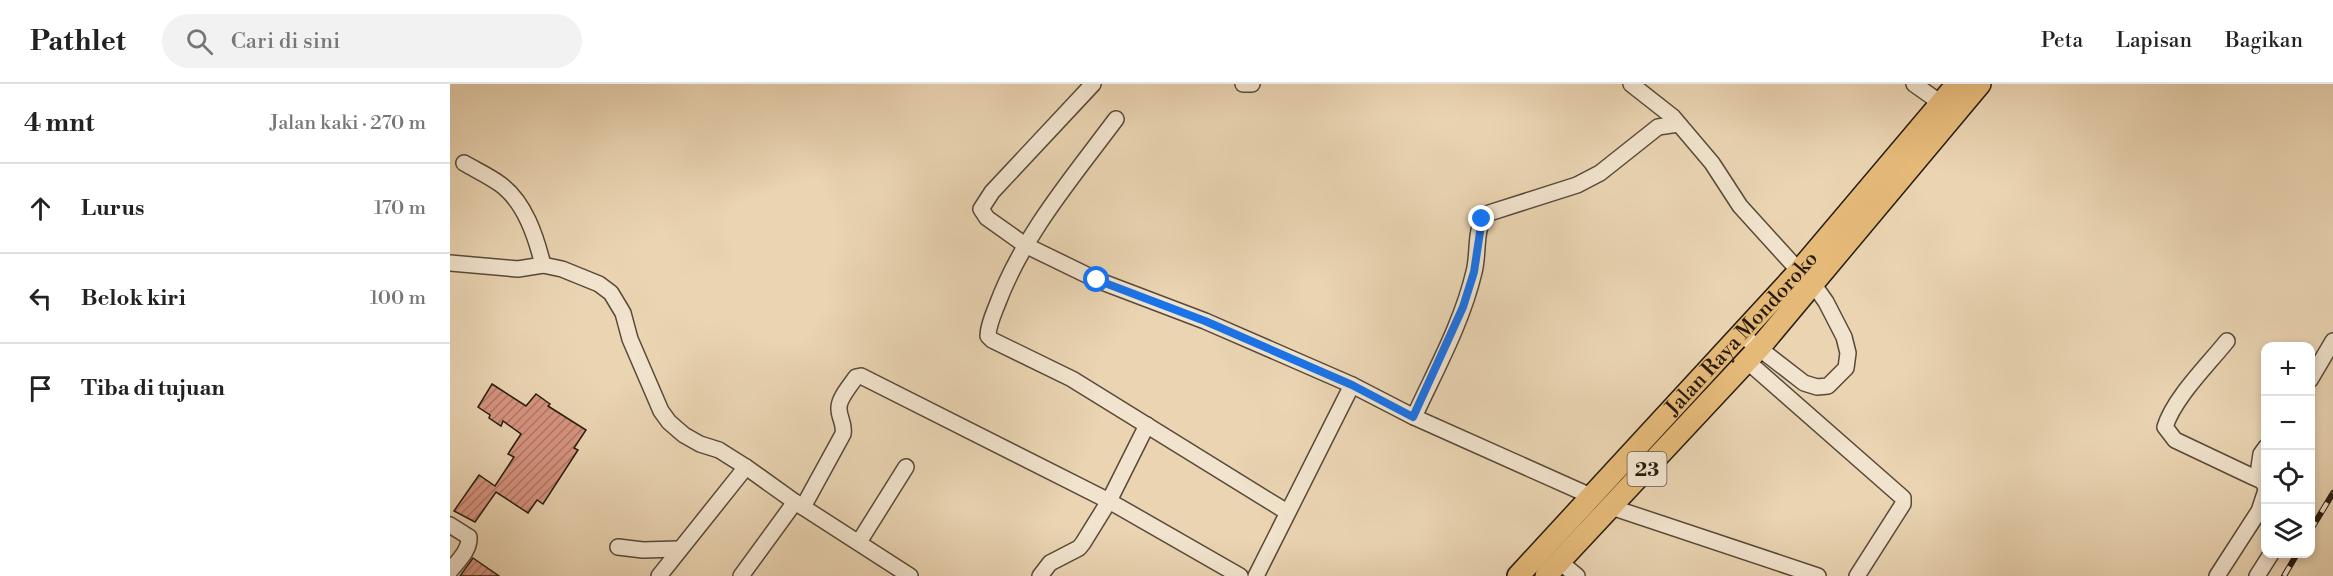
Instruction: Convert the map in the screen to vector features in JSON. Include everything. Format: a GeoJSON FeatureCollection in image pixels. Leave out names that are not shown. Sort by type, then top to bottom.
{"type":"FeatureCollection","features":[{"type":"Feature","properties":{"kind":"highway","name":"Jalan Raya Mondoroko"},"geometry":{"type":"LineString","coordinates":[[1948,108],[1957,84]]}},
{"type":"Feature","properties":{"kind":"highway","name":"Jalan Raya Mondoroko"},"geometry":{"type":"LineString","coordinates":[[1518,576],[1602,502],[1753,354],[1807,278],[1948,108],[1980,84]]}},
{"type":"Feature","properties":{"kind":"highway","name":"Jalan Raya Mondoroko"},"geometry":{"type":"LineString","coordinates":[[1553,569],[1602,502],[1742,334],[1807,278]]}},
{"type":"Feature","properties":{"kind":"street"},"geometry":{"type":"LineString","coordinates":[[1093,84],[992,192],[982,205],[982,213],[987,218],[1026,243],[1097,280],[1205,321],[1352,385],[1413,417],[1602,502],[1818,576]]}},
{"type":"Feature","properties":{"kind":"street"},"geometry":{"type":"LineString","coordinates":[[1244,84],[1252,84]]}},
{"type":"Feature","properties":{"kind":"street"},"geometry":{"type":"LineString","coordinates":[[1631,84],[1670,114],[1712,163],[1740,206],[1807,278],[1826,302],[1844,337],[1848,353],[1846,368],[1838,378],[1828,386],[1817,387],[1753,354]]}},
{"type":"Feature","properties":{"kind":"street"},"geometry":{"type":"LineString","coordinates":[[1914,84],[1948,108]]}},
{"type":"Feature","properties":{"kind":"street"},"geometry":{"type":"LineString","coordinates":[[1116,119],[1026,243],[1005,284],[988,336],[1072,379],[1287,512]]}},
{"type":"Feature","properties":{"kind":"street"},"geometry":{"type":"LineString","coordinates":[[1413,417],[1463,307],[1474,272],[1479,229],[1486,214],[1492,210],[1540,198],[1577,185],[1600,173],[1658,127],[1678,124]]}},
{"type":"Feature","properties":{"kind":"street"},"geometry":{"type":"LineString","coordinates":[[464,163],[501,185],[518,202],[543,266]]}},
{"type":"Feature","properties":{"kind":"street"},"geometry":{"type":"LineString","coordinates":[[450,263],[518,269],[543,266],[568,271],[599,284],[611,293],[623,313],[630,339],[661,411],[684,435],[700,444],[719,450],[746,466],[799,505],[909,576]]}},
{"type":"Feature","properties":{"kind":"street"},"geometry":{"type":"LineString","coordinates":[[1742,334],[1753,354],[1903,498],[1903,504],[1857,576]]}},
{"type":"Feature","properties":{"kind":"street"},"geometry":{"type":"LineString","coordinates":[[2227,341],[2180,400],[2165,427],[2175,440],[2261,481]]}},
{"type":"Feature","properties":{"kind":"street"},"geometry":{"type":"LineString","coordinates":[[2315,372],[2333,341]]}},
{"type":"Feature","properties":{"kind":"street"},"geometry":{"type":"LineString","coordinates":[[741,576],[799,505],[843,434],[844,425],[838,406],[858,376],[1109,501],[1240,576]]}},
{"type":"Feature","properties":{"kind":"street"},"geometry":{"type":"LineString","coordinates":[[1256,576],[1352,385]]}},
{"type":"Feature","properties":{"kind":"street"},"geometry":{"type":"LineString","coordinates":[[1040,576],[1050,563],[1079,548],[1109,501],[1147,425]]}},
{"type":"Feature","properties":{"kind":"street"},"geometry":{"type":"LineString","coordinates":[[659,576],[678,549],[746,466]]}},
{"type":"Feature","properties":{"kind":"street"},"geometry":{"type":"LineString","coordinates":[[859,542],[906,466]]}},
{"type":"Feature","properties":{"kind":"street"},"geometry":{"type":"LineString","coordinates":[[2217,576],[2259,511],[2261,504]]}},
{"type":"Feature","properties":{"kind":"street"},"geometry":{"type":"LineString","coordinates":[[450,525],[469,537],[470,542],[450,571]]}},
{"type":"Feature","properties":{"kind":"street"},"geometry":{"type":"LineString","coordinates":[[618,547],[643,550],[678,549]]}},
{"type":"Feature","properties":{"kind":"street"},"geometry":{"type":"LineString","coordinates":[[2257,576],[2268,558]]}},
{"type":"Feature","properties":{"kind":"street"},"geometry":{"type":"LineString","coordinates":[[1553,569],[1577,576]]}},
{"type":"Feature","properties":{"kind":"building"},"geometry":{"type":"Polygon","coordinates":[[[492,384],[526,406],[536,394],[550,404],[548,406],[586,430],[574,448],[578,450],[543,504],[537,500],[528,513],[496,492],[475,522],[454,511],[479,475],[495,486],[514,457],[508,454],[521,434],[503,421],[501,426],[478,407],[492,384]]]}},
{"type":"Feature","properties":{"kind":"building"},"geometry":{"type":"Polygon","coordinates":[[[473,558],[499,576],[460,576],[473,558]]]}},
{"type":"Feature","properties":{"kind":"railway"},"geometry":{"type":"LineString","coordinates":[[2315,523],[2333,493]]}},
{"type":"Feature","properties":{"kind":"railway"},"geometry":{"type":"LineString","coordinates":[[2284,576],[2295,558]]}},
{"type":"Feature","properties":{"kind":"route"},"geometry":{"type":"LineString","coordinates":[[1097,280],[1205,321],[1352,385],[1413,417],[1463,307],[1474,272],[1482,219]]}}]}
